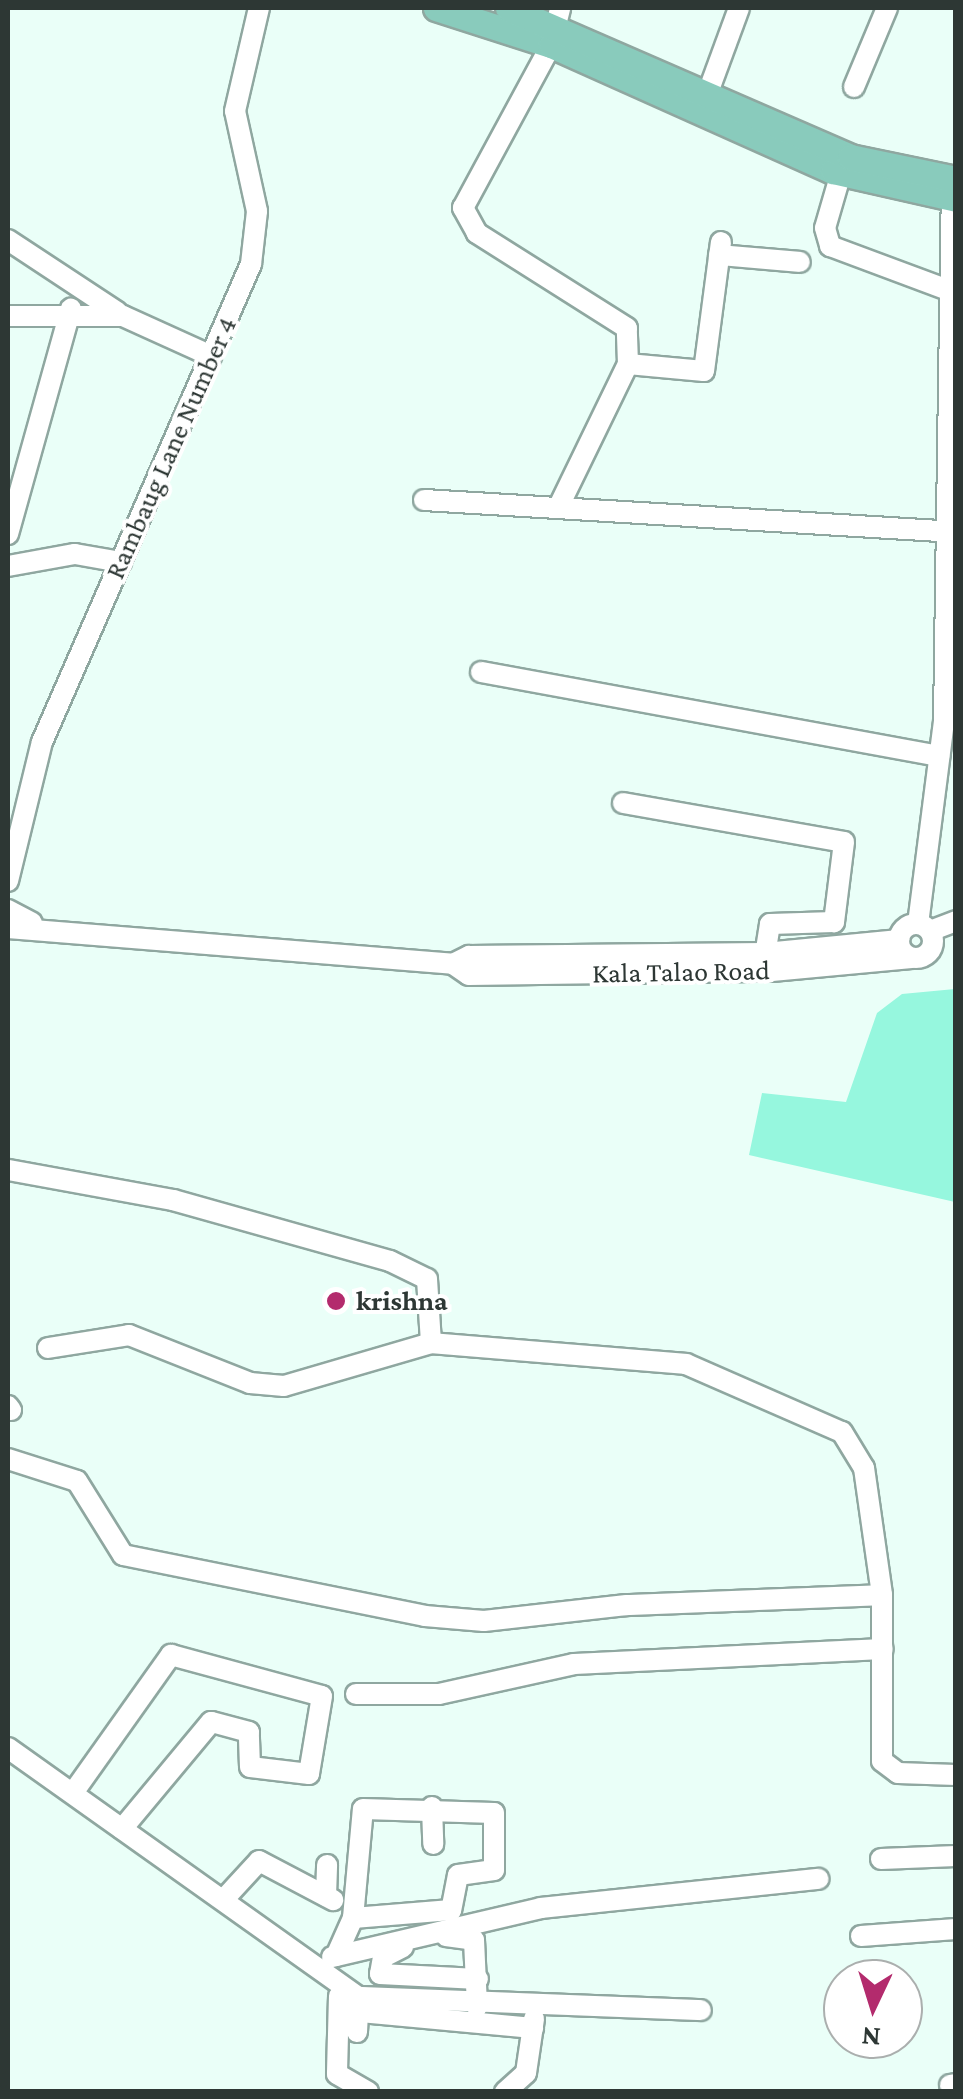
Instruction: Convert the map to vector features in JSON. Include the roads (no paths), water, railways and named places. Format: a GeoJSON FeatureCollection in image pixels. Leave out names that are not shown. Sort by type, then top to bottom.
{"type":"FeatureCollection","features":[{"type":"Feature","properties":{"kind":"main road"},"geometry":{"type":"LineString","coordinates":[[436,8],[556,24]]}},
{"type":"Feature","properties":{"kind":"main road"},"geometry":{"type":"LineString","coordinates":[[508,8],[556,24],[705,102],[830,161],[953,189]]}},
{"type":"Feature","properties":{"kind":"street","name":"Rambaug Lane Number 4"},"geometry":{"type":"LineString","coordinates":[[8,881],[42,742],[211,356],[256,243],[235,111],[259,8]]}},
{"type":"Feature","properties":{"kind":"street"},"geometry":{"type":"LineString","coordinates":[[705,102],[739,8]]}},
{"type":"Feature","properties":{"kind":"street"},"geometry":{"type":"LineString","coordinates":[[854,87],[887,8]]}},
{"type":"Feature","properties":{"kind":"street"},"geometry":{"type":"LineString","coordinates":[[556,24],[466,196],[466,224],[616,316],[627,328],[628,364],[558,508]]}},
{"type":"Feature","properties":{"kind":"street"},"geometry":{"type":"LineString","coordinates":[[830,161],[825,228],[830,246],[954,292]]}},
{"type":"Feature","properties":{"kind":"street"},"geometry":{"type":"LineString","coordinates":[[912,951],[924,928],[938,756],[949,722],[953,189]]}},
{"type":"Feature","properties":{"kind":"street"},"geometry":{"type":"LineString","coordinates":[[8,240],[123,316],[211,356]]}},
{"type":"Feature","properties":{"kind":"street"},"geometry":{"type":"LineString","coordinates":[[628,364],[704,371],[720,248],[800,262]]}},
{"type":"Feature","properties":{"kind":"street"},"geometry":{"type":"LineString","coordinates":[[8,316],[71,309],[123,316]]}},
{"type":"Feature","properties":{"kind":"street"},"geometry":{"type":"LineString","coordinates":[[8,534],[71,309]]}},
{"type":"Feature","properties":{"kind":"street"},"geometry":{"type":"LineString","coordinates":[[424,500],[953,532]]}},
{"type":"Feature","properties":{"kind":"street"},"geometry":{"type":"LineString","coordinates":[[8,566],[75,554],[121,562]]}},
{"type":"Feature","properties":{"kind":"street"},"geometry":{"type":"LineString","coordinates":[[481,672],[938,756]]}},
{"type":"Feature","properties":{"kind":"street"},"geometry":{"type":"LineString","coordinates":[[623,802],[844,842],[834,922],[770,924],[764,962]]}},
{"type":"Feature","properties":{"kind":"street","name":"Kala Talao Road"},"geometry":{"type":"LineString","coordinates":[[8,910],[32,923]]}},
{"type":"Feature","properties":{"kind":"street"},"geometry":{"type":"LineString","coordinates":[[924,928],[956,921]]}},
{"type":"Feature","properties":{"kind":"street","name":"Kala Talao Road"},"geometry":{"type":"LineString","coordinates":[[8,928],[32,923],[453,964],[470,956],[764,962],[956,946]]}},
{"type":"Feature","properties":{"kind":"street"},"geometry":{"type":"LineString","coordinates":[[912,951],[924,928]]}},
{"type":"Feature","properties":{"kind":"street"},"geometry":{"type":"LineString","coordinates":[[8,1170],[173,1200],[390,1261],[427,1279],[432,1343]]}},
{"type":"Feature","properties":{"kind":"street"},"geometry":{"type":"LineString","coordinates":[[48,1348],[129,1334],[250,1384],[284,1386],[432,1343],[686,1364],[842,1432],[864,1468],[882,1596],[882,1761],[898,1774],[956,1775]]}},
{"type":"Feature","properties":{"kind":"street"},"geometry":{"type":"LineString","coordinates":[[8,1459],[77,1480],[123,1556],[425,1616],[484,1621],[627,1604],[882,1596]]}},
{"type":"Feature","properties":{"kind":"street"},"geometry":{"type":"LineString","coordinates":[[356,1694],[440,1694],[574,1664],[883,1649]]}},
{"type":"Feature","properties":{"kind":"street"},"geometry":{"type":"LineString","coordinates":[[75,1790],[171,1655],[322,1696],[309,1774],[250,1767],[249,1732],[211,1722],[122,1830]]}},
{"type":"Feature","properties":{"kind":"street"},"geometry":{"type":"LineString","coordinates":[[8,1748],[75,1790],[122,1830],[225,1898],[314,1964],[355,2007],[489,2022],[701,2010]]}},
{"type":"Feature","properties":{"kind":"street"},"geometry":{"type":"LineString","coordinates":[[432,1808],[433,1844]]}},
{"type":"Feature","properties":{"kind":"street"},"geometry":{"type":"LineString","coordinates":[[336,1956],[353,1918],[358,1814],[432,1808],[494,1813],[494,1870],[458,1875],[452,1910],[353,1918]]}},
{"type":"Feature","properties":{"kind":"street"},"geometry":{"type":"LineString","coordinates":[[881,1859],[956,1856]]}},
{"type":"Feature","properties":{"kind":"street"},"geometry":{"type":"LineString","coordinates":[[225,1898],[260,1861],[329,1898],[327,1865]]}},
{"type":"Feature","properties":{"kind":"street"},"geometry":{"type":"LineString","coordinates":[[314,1964],[541,1908],[818,1879]]}},
{"type":"Feature","properties":{"kind":"street"},"geometry":{"type":"LineString","coordinates":[[861,1936],[956,1930]]}},
{"type":"Feature","properties":{"kind":"street"},"geometry":{"type":"LineString","coordinates":[[368,2092],[337,2074],[355,2007],[380,1974],[388,1952],[469,1935],[489,2022]]}},
{"type":"Feature","properties":{"kind":"street"},"geometry":{"type":"LineString","coordinates":[[380,1974],[478,1979]]}},
{"type":"Feature","properties":{"kind":"street"},"geometry":{"type":"LineString","coordinates":[[505,2092],[526,2074],[533,2018]]}},
{"type":"Feature","properties":{"kind":"place","name":"krishna"},"geometry":{"type":"Point","coordinates":[336,1301]}}]}
